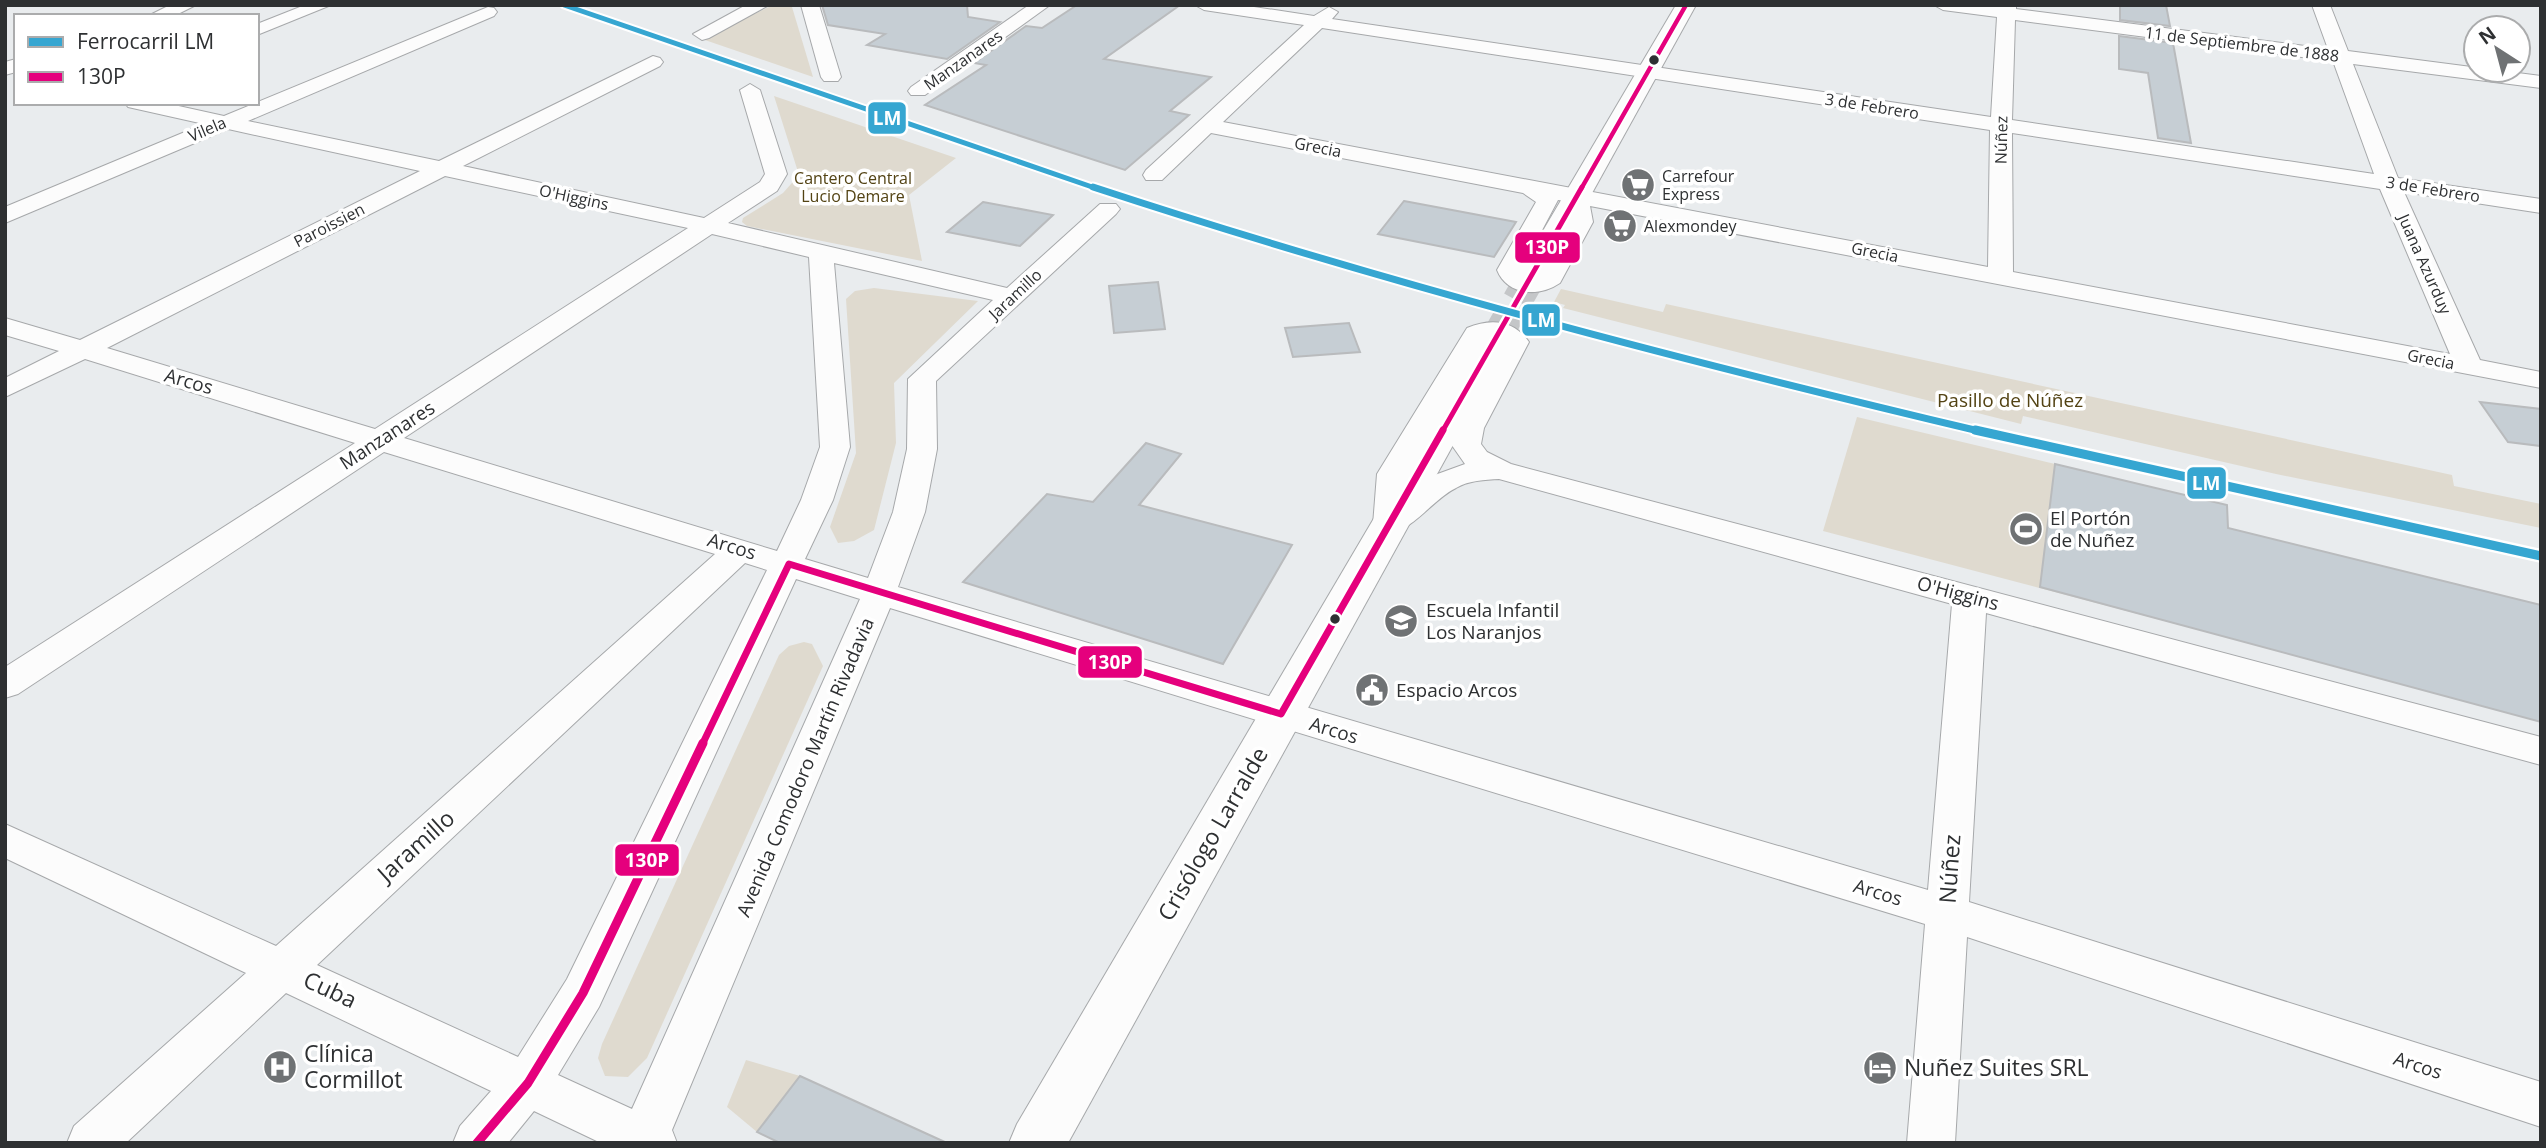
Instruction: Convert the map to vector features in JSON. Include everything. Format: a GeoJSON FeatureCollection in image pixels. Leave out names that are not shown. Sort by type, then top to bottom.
{"type":"FeatureCollection","features":[{"type":"Feature","properties":{"kind":"street"},"geometry":{"type":"LineString","coordinates":[[162,14],[187,5]]}},
{"type":"Feature","properties":{"kind":"street"},"geometry":{"type":"LineString","coordinates":[[259,29],[322,5]]}},
{"type":"Feature","properties":{"kind":"street"},"geometry":{"type":"LineString","coordinates":[[702,34],[760,5]]}},
{"type":"Feature","properties":{"kind":"street"},"geometry":{"type":"LineString","coordinates":[[810,5],[831,77]]}},
{"type":"Feature","properties":{"kind":"street","name":"Manzanares"},"geometry":{"type":"LineString","coordinates":[[918,91],[1041,5]]}},
{"type":"Feature","properties":{"kind":"street","name":"3 de Febrero"},"geometry":{"type":"LineString","coordinates":[[1204,5],[2541,206]]}},
{"type":"Feature","properties":{"kind":"street"},"geometry":{"type":"LineString","coordinates":[[1154,175],[1337,5]]}},
{"type":"Feature","properties":{"kind":"street"},"geometry":{"type":"LineString","coordinates":[[1529,280],[1686,5]]}},
{"type":"Feature","properties":{"kind":"street","name":"11 de Septiembre de 1888"},"geometry":{"type":"LineString","coordinates":[[1943,5],[2007,9],[2541,82]]}},
{"type":"Feature","properties":{"kind":"street","name":"Juana Azurduy"},"geometry":{"type":"LineString","coordinates":[[2321,5],[2389,183],[2469,367]]}},
{"type":"Feature","properties":{"kind":"street","name":"Vilela"},"geometry":{"type":"LineString","coordinates":[[5,216],[482,9]]}},
{"type":"Feature","properties":{"kind":"street","name":"Núñez"},"geometry":{"type":"LineString","coordinates":[[2000,276],[2001,125],[2007,9]]}},
{"type":"Feature","properties":{"kind":"street","name":"Paroissien"},"geometry":{"type":"LineString","coordinates":[[5,389],[653,62]]}},
{"type":"Feature","properties":{"kind":"street","name":"Manzanares"},"geometry":{"type":"LineString","coordinates":[[5,685],[769,186],[776,174],[750,90]]}},
{"type":"Feature","properties":{"kind":"street","name":"O'Higgins"},"geometry":{"type":"LineString","coordinates":[[144,105],[709,226],[1012,297]]}},
{"type":"Feature","properties":{"kind":"street","name":"Grecia"},"geometry":{"type":"LineString","coordinates":[[1208,126],[2541,380]]}},
{"type":"Feature","properties":{"kind":"street"},"geometry":{"type":"LineString","coordinates":[[1531,188],[1544,195],[1548,202],[1508,270],[1513,279],[1524,284],[1542,283],[1551,278],[1581,222],[1577,196]]}},
{"type":"Feature","properties":{"kind":"street","name":"Jaramillo"},"geometry":{"type":"LineString","coordinates":[[922,379],[1108,209]]}},
{"type":"Feature","properties":{"kind":"street"},"geometry":{"type":"LineString","coordinates":[[477,1143],[528,1083],[583,993],[789,564],[817,500],[835,447],[821,253]]}},
{"type":"Feature","properties":{"kind":"street","name":"Arcos"},"geometry":{"type":"LineString","coordinates":[[5,326],[382,438],[879,593],[1947,913],[2541,1105]]}},
{"type":"Feature","properties":{"kind":"street","name":"Crisólogo Larralde"},"geometry":{"type":"LineString","coordinates":[[1389,525],[1389,486],[1392,474],[1476,334],[1489,330],[1506,332],[1516,342],[1469,428],[1466,440],[1473,455],[1500,470]]}},
{"type":"Feature","properties":{"kind":"street","name":"Crisólogo Larralde"},"geometry":{"type":"LineString","coordinates":[[1037,1143],[1495,340]]}},
{"type":"Feature","properties":{"kind":"street","name":"Avenida Comodoro Martín Rivadavia"},"geometry":{"type":"LineString","coordinates":[[647,1142],[879,593],[909,512],[922,449],[922,379]]}},
{"type":"Feature","properties":{"kind":"street","name":"O'Higgins"},"geometry":{"type":"LineString","coordinates":[[1389,525],[1445,479],[1470,471],[1500,470],[2541,751]]}},
{"type":"Feature","properties":{"kind":"street","name":"Jaramillo"},"geometry":{"type":"LineString","coordinates":[[91,1143],[741,549]]}},
{"type":"Feature","properties":{"kind":"street","name":"Núñez"},"geometry":{"type":"LineString","coordinates":[[1931,1143],[1970,596]]}},
{"type":"Feature","properties":{"kind":"street","name":"Cuba"},"geometry":{"type":"LineString","coordinates":[[5,840],[528,1083],[647,1142]]}},
{"type":"Feature","properties":{"kind":"green space"},"geometry":{"type":"Polygon","coordinates":[[[773,5],[792,7],[813,77],[702,39],[773,5]]]}},
{"type":"Feature","properties":{"kind":"green space","name":"Cantero Central Lucio Demare"},"geometry":{"type":"Polygon","coordinates":[[[774,96],[956,158],[909,195],[922,261],[747,226],[742,222],[743,218],[783,193],[799,175],[774,96]]]}},
{"type":"Feature","properties":{"kind":"green space"},"geometry":{"type":"Polygon","coordinates":[[[874,288],[978,301],[894,383],[896,443],[874,530],[854,541],[838,543],[830,527],[856,453],[846,299],[855,291],[874,288]]]}},
{"type":"Feature","properties":{"kind":"green space","name":"Pasillo de Núñez"},"geometry":{"type":"Polygon","coordinates":[[[1561,289],[1663,312],[1666,304],[2452,475],[2454,486],[2541,504],[2541,528],[2276,474],[2023,416],[2021,424],[1563,308],[1565,305],[1554,302],[1561,289]]]}},
{"type":"Feature","properties":{"kind":"green space","name":"El Portón de Nuñez"},"geometry":{"type":"Polygon","coordinates":[[[1857,417],[2227,505],[2233,639],[1823,531],[1857,417]]]}},
{"type":"Feature","properties":{"kind":"green space"},"geometry":{"type":"Polygon","coordinates":[[[804,642],[812,644],[823,666],[647,1058],[628,1077],[605,1076],[598,1058],[602,1044],[779,655],[789,646],[804,642]]]}},
{"type":"Feature","properties":{"kind":"green space"},"geometry":{"type":"Polygon","coordinates":[[[746,1060],[800,1076],[757,1132],[727,1107],[746,1060]]]}},
{"type":"Feature","properties":{"kind":"building"},"geometry":{"type":"Polygon","coordinates":[[[822,5],[967,5],[968,17],[1000,22],[947,59],[867,45],[885,34],[828,25],[822,5]]]}},
{"type":"Feature","properties":{"kind":"building"},"geometry":{"type":"Polygon","coordinates":[[[1077,5],[1180,5],[1104,59],[1211,77],[1170,111],[1189,115],[1125,170],[925,105],[986,65],[974,63],[1026,26],[1042,28],[1077,5]]]}},
{"type":"Feature","properties":{"kind":"building"},"geometry":{"type":"Polygon","coordinates":[[[2120,5],[2166,5],[2170,26],[2120,20],[2120,5]]]}},
{"type":"Feature","properties":{"kind":"building"},"geometry":{"type":"Polygon","coordinates":[[[2119,36],[2173,43],[2191,143],[2158,138],[2148,73],[2119,69],[2119,36]]]}},
{"type":"Feature","properties":{"kind":"building"},"geometry":{"type":"Polygon","coordinates":[[[1404,201],[1516,222],[1494,257],[1378,234],[1404,201]]]}},
{"type":"Feature","properties":{"kind":"building"},"geometry":{"type":"Polygon","coordinates":[[[983,202],[1053,215],[1020,246],[947,232],[983,202]]]}},
{"type":"Feature","properties":{"kind":"building"},"geometry":{"type":"Polygon","coordinates":[[[1158,282],[1165,329],[1114,333],[1109,286],[1158,282]]]}},
{"type":"Feature","properties":{"kind":"building"},"geometry":{"type":"Polygon","coordinates":[[[1349,323],[1360,352],[1293,357],[1285,328],[1349,323]]]}},
{"type":"Feature","properties":{"kind":"building"},"geometry":{"type":"Polygon","coordinates":[[[2480,402],[2541,409],[2541,446],[2508,442],[2480,402]]]}},
{"type":"Feature","properties":{"kind":"building"},"geometry":{"type":"Polygon","coordinates":[[[1146,443],[1181,454],[1139,505],[1292,545],[1223,664],[963,582],[1047,494],[1093,502],[1146,443]]]}},
{"type":"Feature","properties":{"kind":"building"},"geometry":{"type":"Polygon","coordinates":[[[2055,464],[2227,505],[2228,528],[2541,605],[2541,722],[2040,587],[2055,464]]]}},
{"type":"Feature","properties":{"kind":"building"},"geometry":{"type":"Polygon","coordinates":[[[800,1076],[947,1143],[780,1143],[757,1132],[800,1076]]]}},
{"type":"Feature","properties":{"kind":"tunnel"},"geometry":{"type":"LineString","coordinates":[[1495,340],[1529,280]]}},
{"type":"Feature","properties":{"kind":"rail line","name":"LM"},"geometry":{"type":"LineString","coordinates":[[564,5],[1113,194],[1298,251],[1606,338],[2072,453],[2541,556]]}},
{"type":"Feature","properties":{"kind":"transit line","name":"130P"},"geometry":{"type":"LineString","coordinates":[[477,1143],[528,1083],[583,993],[789,564],[1281,714],[1686,5]]}},
{"type":"Feature","properties":{"kind":"place","name":"Carrefour Express"},"geometry":{"type":"Point","coordinates":[1638,185]}},
{"type":"Feature","properties":{"kind":"place","name":"Alexmondey"},"geometry":{"type":"Point","coordinates":[1620,226]}},
{"type":"Feature","properties":{"kind":"place","name":"El Portón de Nuñez"},"geometry":{"type":"Point","coordinates":[2026,529]}},
{"type":"Feature","properties":{"kind":"place","name":"Escuela Infantil Los Naranjos"},"geometry":{"type":"Point","coordinates":[1401,621]}},
{"type":"Feature","properties":{"kind":"place","name":"Espacio Arcos"},"geometry":{"type":"Point","coordinates":[1372,690]}},
{"type":"Feature","properties":{"kind":"place","name":"Clínica Cormillot"},"geometry":{"type":"Point","coordinates":[280,1067]}},
{"type":"Feature","properties":{"kind":"place","name":"Nuñez Suites SRL"},"geometry":{"type":"Point","coordinates":[1880,1068]}}]}
